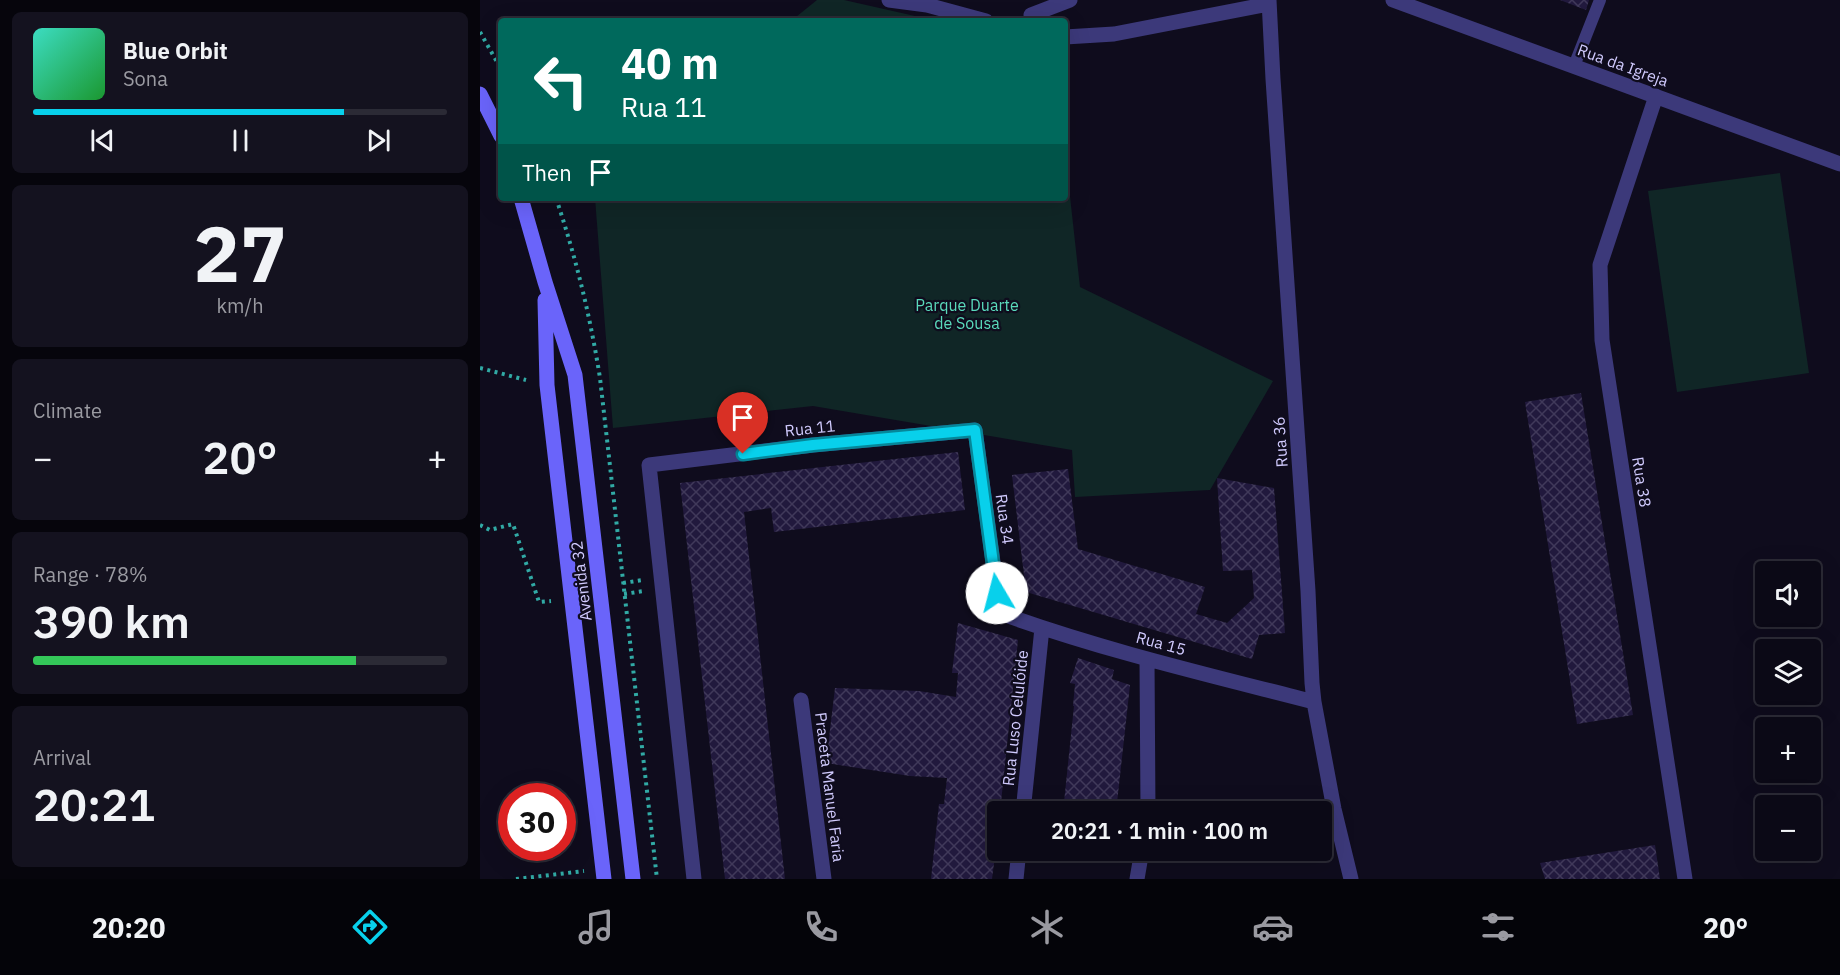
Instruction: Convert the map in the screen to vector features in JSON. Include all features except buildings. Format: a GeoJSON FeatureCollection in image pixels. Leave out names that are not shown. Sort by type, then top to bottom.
{"type":"FeatureCollection","features":[{"type":"Feature","properties":{"kind":"main road"},"geometry":{"type":"LineString","coordinates":[[480,94],[498,130]]}},
{"type":"Feature","properties":{"kind":"main road","name":"Avenida 32"},"geometry":{"type":"LineString","coordinates":[[522,201],[575,375],[633,879]]}},
{"type":"Feature","properties":{"kind":"main road","name":"Avenida 32"},"geometry":{"type":"LineString","coordinates":[[545,282],[548,385],[604,874]]}},
{"type":"Feature","properties":{"kind":"street"},"geometry":{"type":"LineString","coordinates":[[889,0],[927,5],[975,18]]}},
{"type":"Feature","properties":{"kind":"street"},"geometry":{"type":"LineString","coordinates":[[1031,15],[1070,0]]}},
{"type":"Feature","properties":{"kind":"street","name":"Rua da Igreja"},"geometry":{"type":"LineString","coordinates":[[1393,0],[1840,164]]}},
{"type":"Feature","properties":{"kind":"street"},"geometry":{"type":"LineString","coordinates":[[1068,37],[1114,34],[1269,2]]}},
{"type":"Feature","properties":{"kind":"street","name":"Rua 36"},"geometry":{"type":"LineString","coordinates":[[1269,2],[1308,579],[1314,702],[1334,809],[1351,879]]}},
{"type":"Feature","properties":{"kind":"street","name":"Rua 38"},"geometry":{"type":"LineString","coordinates":[[1656,96],[1600,265],[1602,340],[1685,879]]}},
{"type":"Feature","properties":{"kind":"street","name":"Rua 11"},"geometry":{"type":"LineString","coordinates":[[694,879],[649,465],[813,445],[975,430]]}},
{"type":"Feature","properties":{"kind":"street","name":"Rua 34"},"geometry":{"type":"LineString","coordinates":[[975,430],[1000,613]]}},
{"type":"Feature","properties":{"kind":"street","name":"Rua 15"},"geometry":{"type":"LineString","coordinates":[[1000,613],[1147,659],[1314,702]]}},
{"type":"Feature","properties":{"kind":"street","name":"Rua Luso Celulóide"},"geometry":{"type":"LineString","coordinates":[[1024,801],[1042,628]]}},
{"type":"Feature","properties":{"kind":"street"},"geometry":{"type":"LineString","coordinates":[[1147,659],[1148,801]]}},
{"type":"Feature","properties":{"kind":"street","name":"Praceta Manuel Faria"},"geometry":{"type":"LineString","coordinates":[[801,700],[824,879]]}},
{"type":"Feature","properties":{"kind":"street"},"geometry":{"type":"LineString","coordinates":[[1016,879],[1018,861]]}},
{"type":"Feature","properties":{"kind":"street"},"geometry":{"type":"LineString","coordinates":[[1137,879],[1140,861]]}},
{"type":"Feature","properties":{"kind":"lane"},"geometry":{"type":"LineString","coordinates":[[1574,66],[1600,0]]}},
{"type":"Feature","properties":{"kind":"path"},"geometry":{"type":"LineString","coordinates":[[480,32],[498,64]]}},
{"type":"Feature","properties":{"kind":"path"},"geometry":{"type":"LineString","coordinates":[[480,368],[548,385]]}},
{"type":"Feature","properties":{"kind":"path"},"geometry":{"type":"LineString","coordinates":[[516,879],[604,874]]}},
{"type":"Feature","properties":{"kind":"green space"},"geometry":{"type":"Polygon","coordinates":[[[817,0],[844,0],[924,18],[795,18],[817,0]]]}},
{"type":"Feature","properties":{"kind":"green space"},"geometry":{"type":"Polygon","coordinates":[[[1780,173],[1809,373],[1677,392],[1648,191],[1780,173]]]}},
{"type":"Feature","properties":{"kind":"green space","name":"Parque Duarte de Sousa"},"geometry":{"type":"Polygon","coordinates":[[[1068,178],[1080,287],[1273,381],[1210,490],[1075,497],[1072,450],[813,406],[613,428],[595,201],[1068,201],[1068,178]]]}},
{"type":"Feature","properties":{"kind":"route"},"geometry":{"type":"LineString","coordinates":[[743,454],[975,430],[997,593]]}}]}
